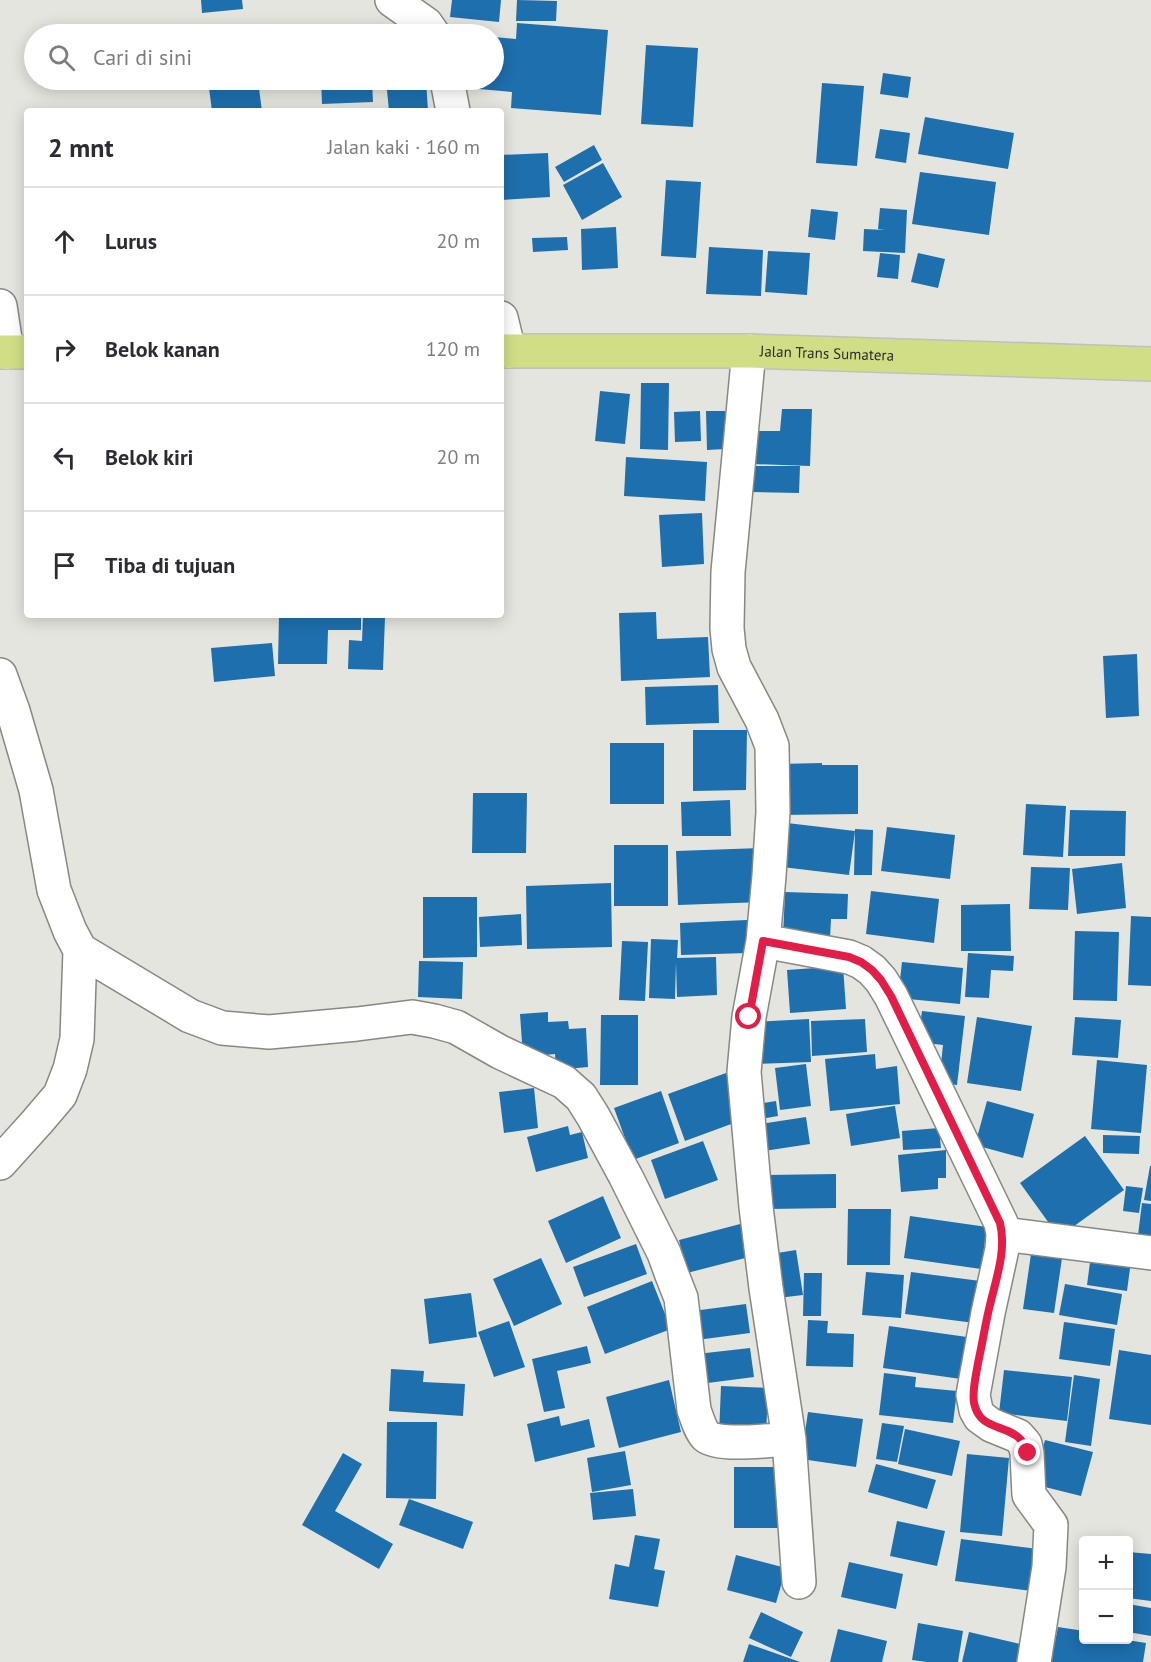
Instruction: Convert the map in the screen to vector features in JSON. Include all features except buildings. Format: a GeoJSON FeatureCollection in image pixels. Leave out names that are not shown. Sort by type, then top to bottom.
{"type":"FeatureCollection","features":[{"type":"Feature","properties":{"kind":"highway","name":"Jalan Trans Sumatera"},"geometry":{"type":"LineString","coordinates":[[505,351],[749,351],[1151,364]]}},
{"type":"Feature","properties":{"kind":"street"},"geometry":{"type":"LineString","coordinates":[[392,0],[426,24]]}},
{"type":"Feature","properties":{"kind":"street"},"geometry":{"type":"LineString","coordinates":[[449,90],[452,108]]}},
{"type":"Feature","properties":{"kind":"street"},"geometry":{"type":"LineString","coordinates":[[0,306],[11,352]]}},
{"type":"Feature","properties":{"kind":"street"},"geometry":{"type":"LineString","coordinates":[[749,351],[728,572],[727,628],[734,667],[762,720],[772,746],[773,812],[770,876],[763,941],[749,1017],[744,1072],[756,1208],[789,1439],[799,1582]]}},
{"type":"Feature","properties":{"kind":"street"},"geometry":{"type":"LineString","coordinates":[[0,675],[36,790],[54,890],[60,909],[80,950],[77,1039],[70,1069],[60,1095],[0,1163]]}},
{"type":"Feature","properties":{"kind":"street"},"geometry":{"type":"LineString","coordinates":[[763,941],[849,957],[861,962],[881,980],[921,1055],[944,1107],[997,1213],[1003,1234],[1002,1249],[973,1395],[980,1417],[991,1425],[1018,1436],[1025,1444],[1028,1453],[1029,1495],[1051,1525],[1049,1567],[1034,1662]]}},
{"type":"Feature","properties":{"kind":"street"},"geometry":{"type":"LineString","coordinates":[[80,950],[190,1017],[222,1028],[268,1032],[412,1017],[456,1027],[501,1052],[564,1082],[581,1097],[594,1116],[664,1253],[681,1298],[694,1410],[706,1436],[720,1442],[789,1439]]}},
{"type":"Feature","properties":{"kind":"street"},"geometry":{"type":"LineString","coordinates":[[1003,1234],[1151,1253]]}},
{"type":"Feature","properties":{"kind":"route"},"geometry":{"type":"LineString","coordinates":[[749,1017],[763,941],[849,957],[861,962],[881,980],[921,1055],[944,1107],[997,1213],[1003,1234],[1002,1249],[975,1378],[974,1403],[980,1417],[991,1425],[1018,1436],[1025,1444],[1028,1453]]}}]}
